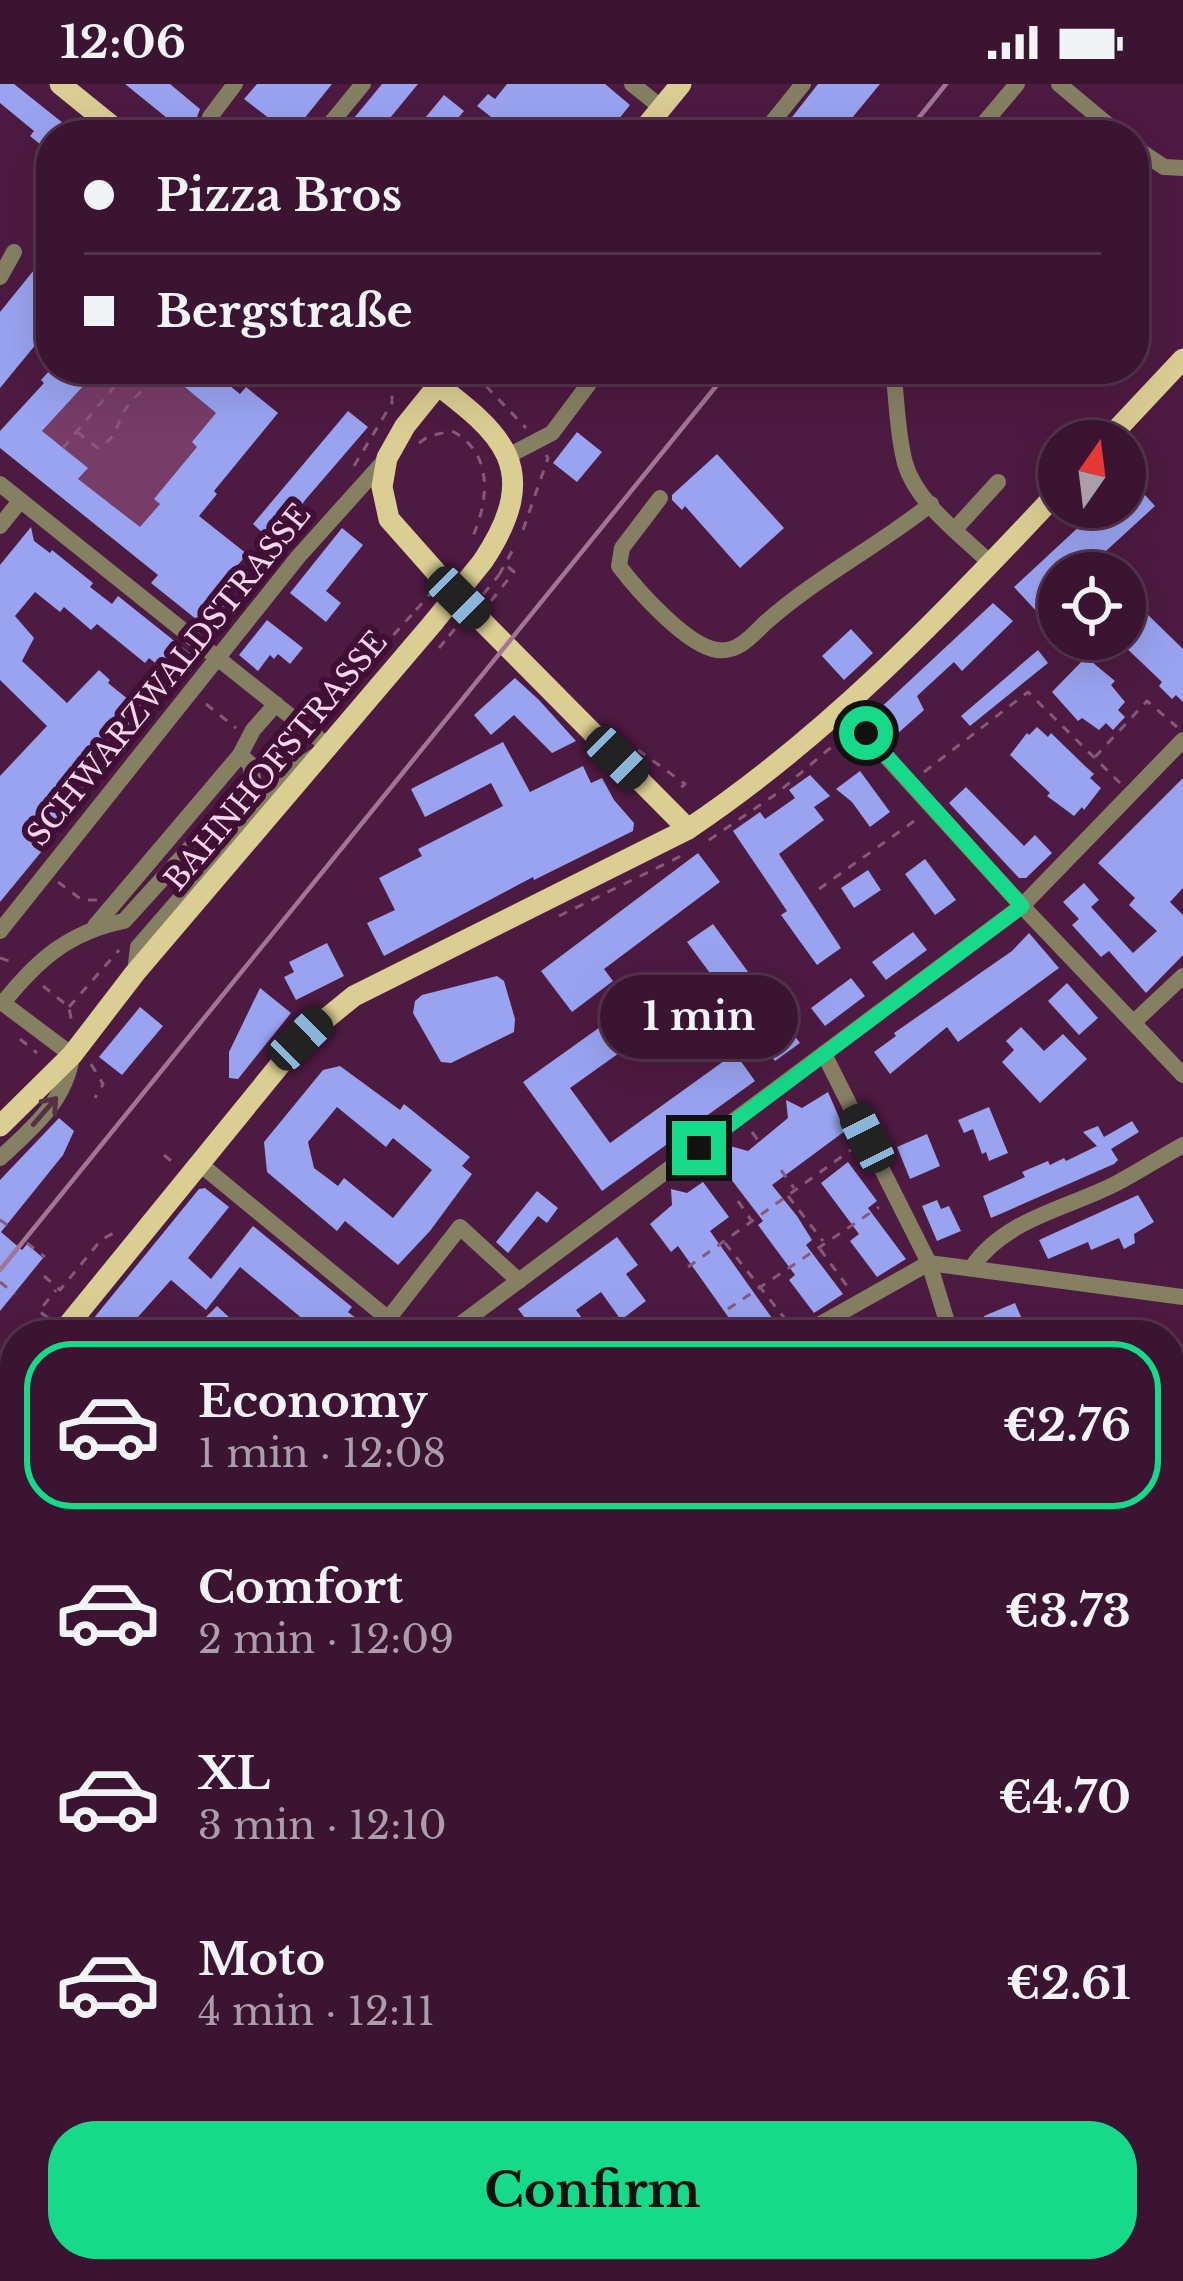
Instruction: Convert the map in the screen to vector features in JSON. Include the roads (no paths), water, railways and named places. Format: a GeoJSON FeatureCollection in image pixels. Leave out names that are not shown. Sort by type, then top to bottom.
{"type":"FeatureCollection","features":[{"type":"Feature","properties":{"kind":"main road"},"geometry":{"type":"LineString","coordinates":[[60,84],[104,120]]}},
{"type":"Feature","properties":{"kind":"main road"},"geometry":{"type":"LineString","coordinates":[[652,120],[681,84]]}},
{"type":"Feature","properties":{"kind":"main road"},"geometry":{"type":"LineString","coordinates":[[1126,420],[1183,359]]}},
{"type":"Feature","properties":{"kind":"main road"},"geometry":{"type":"LineString","coordinates":[[438,384],[387,458],[383,502],[397,532],[688,830]]}},
{"type":"Feature","properties":{"kind":"main road"},"geometry":{"type":"LineString","coordinates":[[451,384],[487,423],[508,456]]}},
{"type":"Feature","properties":{"kind":"main road","name":"BAHNHOFSTRASSE"},"geometry":{"type":"LineString","coordinates":[[0,1126],[78,1047],[135,973],[489,562],[510,505],[508,456]]}},
{"type":"Feature","properties":{"kind":"main road"},"geometry":{"type":"LineString","coordinates":[[71,1320],[189,1165],[325,1016],[354,996],[688,830],[842,708],[1038,513]]}},
{"type":"Feature","properties":{"kind":"street"},"geometry":{"type":"LineString","coordinates":[[210,117],[235,84]]}},
{"type":"Feature","properties":{"kind":"street"},"geometry":{"type":"LineString","coordinates":[[334,120],[364,84]]}},
{"type":"Feature","properties":{"kind":"street"},"geometry":{"type":"LineString","coordinates":[[632,84],[662,108]]}},
{"type":"Feature","properties":{"kind":"street"},"geometry":{"type":"LineString","coordinates":[[775,118],[778,104],[794,84]]}},
{"type":"Feature","properties":{"kind":"street"},"geometry":{"type":"LineString","coordinates":[[775,118],[810,84]]}},
{"type":"Feature","properties":{"kind":"street"},"geometry":{"type":"LineString","coordinates":[[987,120],[1017,84]]}},
{"type":"Feature","properties":{"kind":"street"},"geometry":{"type":"LineString","coordinates":[[1059,84],[1102,120]]}},
{"type":"Feature","properties":{"kind":"street"},"geometry":{"type":"LineString","coordinates":[[1149,157],[1164,167],[1183,168]]}},
{"type":"Feature","properties":{"kind":"street"},"geometry":{"type":"LineString","coordinates":[[0,277],[14,252]]}},
{"type":"Feature","properties":{"kind":"street"},"geometry":{"type":"LineString","coordinates":[[508,456],[552,433],[589,384]]}},
{"type":"Feature","properties":{"kind":"street"},"geometry":{"type":"LineString","coordinates":[[895,384],[911,478],[991,563]]}},
{"type":"Feature","properties":{"kind":"street","name":"SCHWARZWALDSTRASSE"},"geometry":{"type":"LineString","coordinates":[[0,931],[298,557],[387,458]]}},
{"type":"Feature","properties":{"kind":"street"},"geometry":{"type":"LineString","coordinates":[[955,529],[998,482]]}},
{"type":"Feature","properties":{"kind":"street"},"geometry":{"type":"LineString","coordinates":[[0,484],[328,747]]}},
{"type":"Feature","properties":{"kind":"street"},"geometry":{"type":"LineString","coordinates":[[660,498],[622,548],[619,566],[698,644],[725,651],[742,644],[791,599],[886,539],[931,504]]}},
{"type":"Feature","properties":{"kind":"street"},"geometry":{"type":"LineString","coordinates":[[0,526],[20,500]]}},
{"type":"Feature","properties":{"kind":"street"},"geometry":{"type":"LineString","coordinates":[[78,1047],[2,1002],[45,955],[95,926],[124,921],[253,779],[250,764],[240,755],[253,730],[276,704]]}},
{"type":"Feature","properties":{"kind":"street"},"geometry":{"type":"LineString","coordinates":[[842,708],[1183,1075]]}},
{"type":"Feature","properties":{"kind":"street"},"geometry":{"type":"LineString","coordinates":[[466,1320],[1022,906],[1183,736]]}},
{"type":"Feature","properties":{"kind":"street"},"geometry":{"type":"LineString","coordinates":[[1134,1022],[1183,976]]}},
{"type":"Feature","properties":{"kind":"street","name":"BAHNHOFSTRASSE"},"geometry":{"type":"LineString","coordinates":[[0,1158],[61,1093],[78,1047]]}},
{"type":"Feature","properties":{"kind":"street"},"geometry":{"type":"LineString","coordinates":[[824,1054],[929,1263],[946,1320]]}},
{"type":"Feature","properties":{"kind":"street"},"geometry":{"type":"LineString","coordinates":[[972,1268],[985,1249],[1006,1233],[1115,1184],[1183,1145]]}},
{"type":"Feature","properties":{"kind":"street"},"geometry":{"type":"LineString","coordinates":[[189,1165],[388,1319],[460,1227],[519,1281]]}},
{"type":"Feature","properties":{"kind":"street"},"geometry":{"type":"LineString","coordinates":[[820,1320],[929,1263],[1183,1297]]}},
{"type":"Feature","properties":{"kind":"railway"},"geometry":{"type":"LineString","coordinates":[[917,120],[946,84]]}},
{"type":"Feature","properties":{"kind":"railway"},"geometry":{"type":"LineString","coordinates":[[0,1270],[718,384]]}}]}
